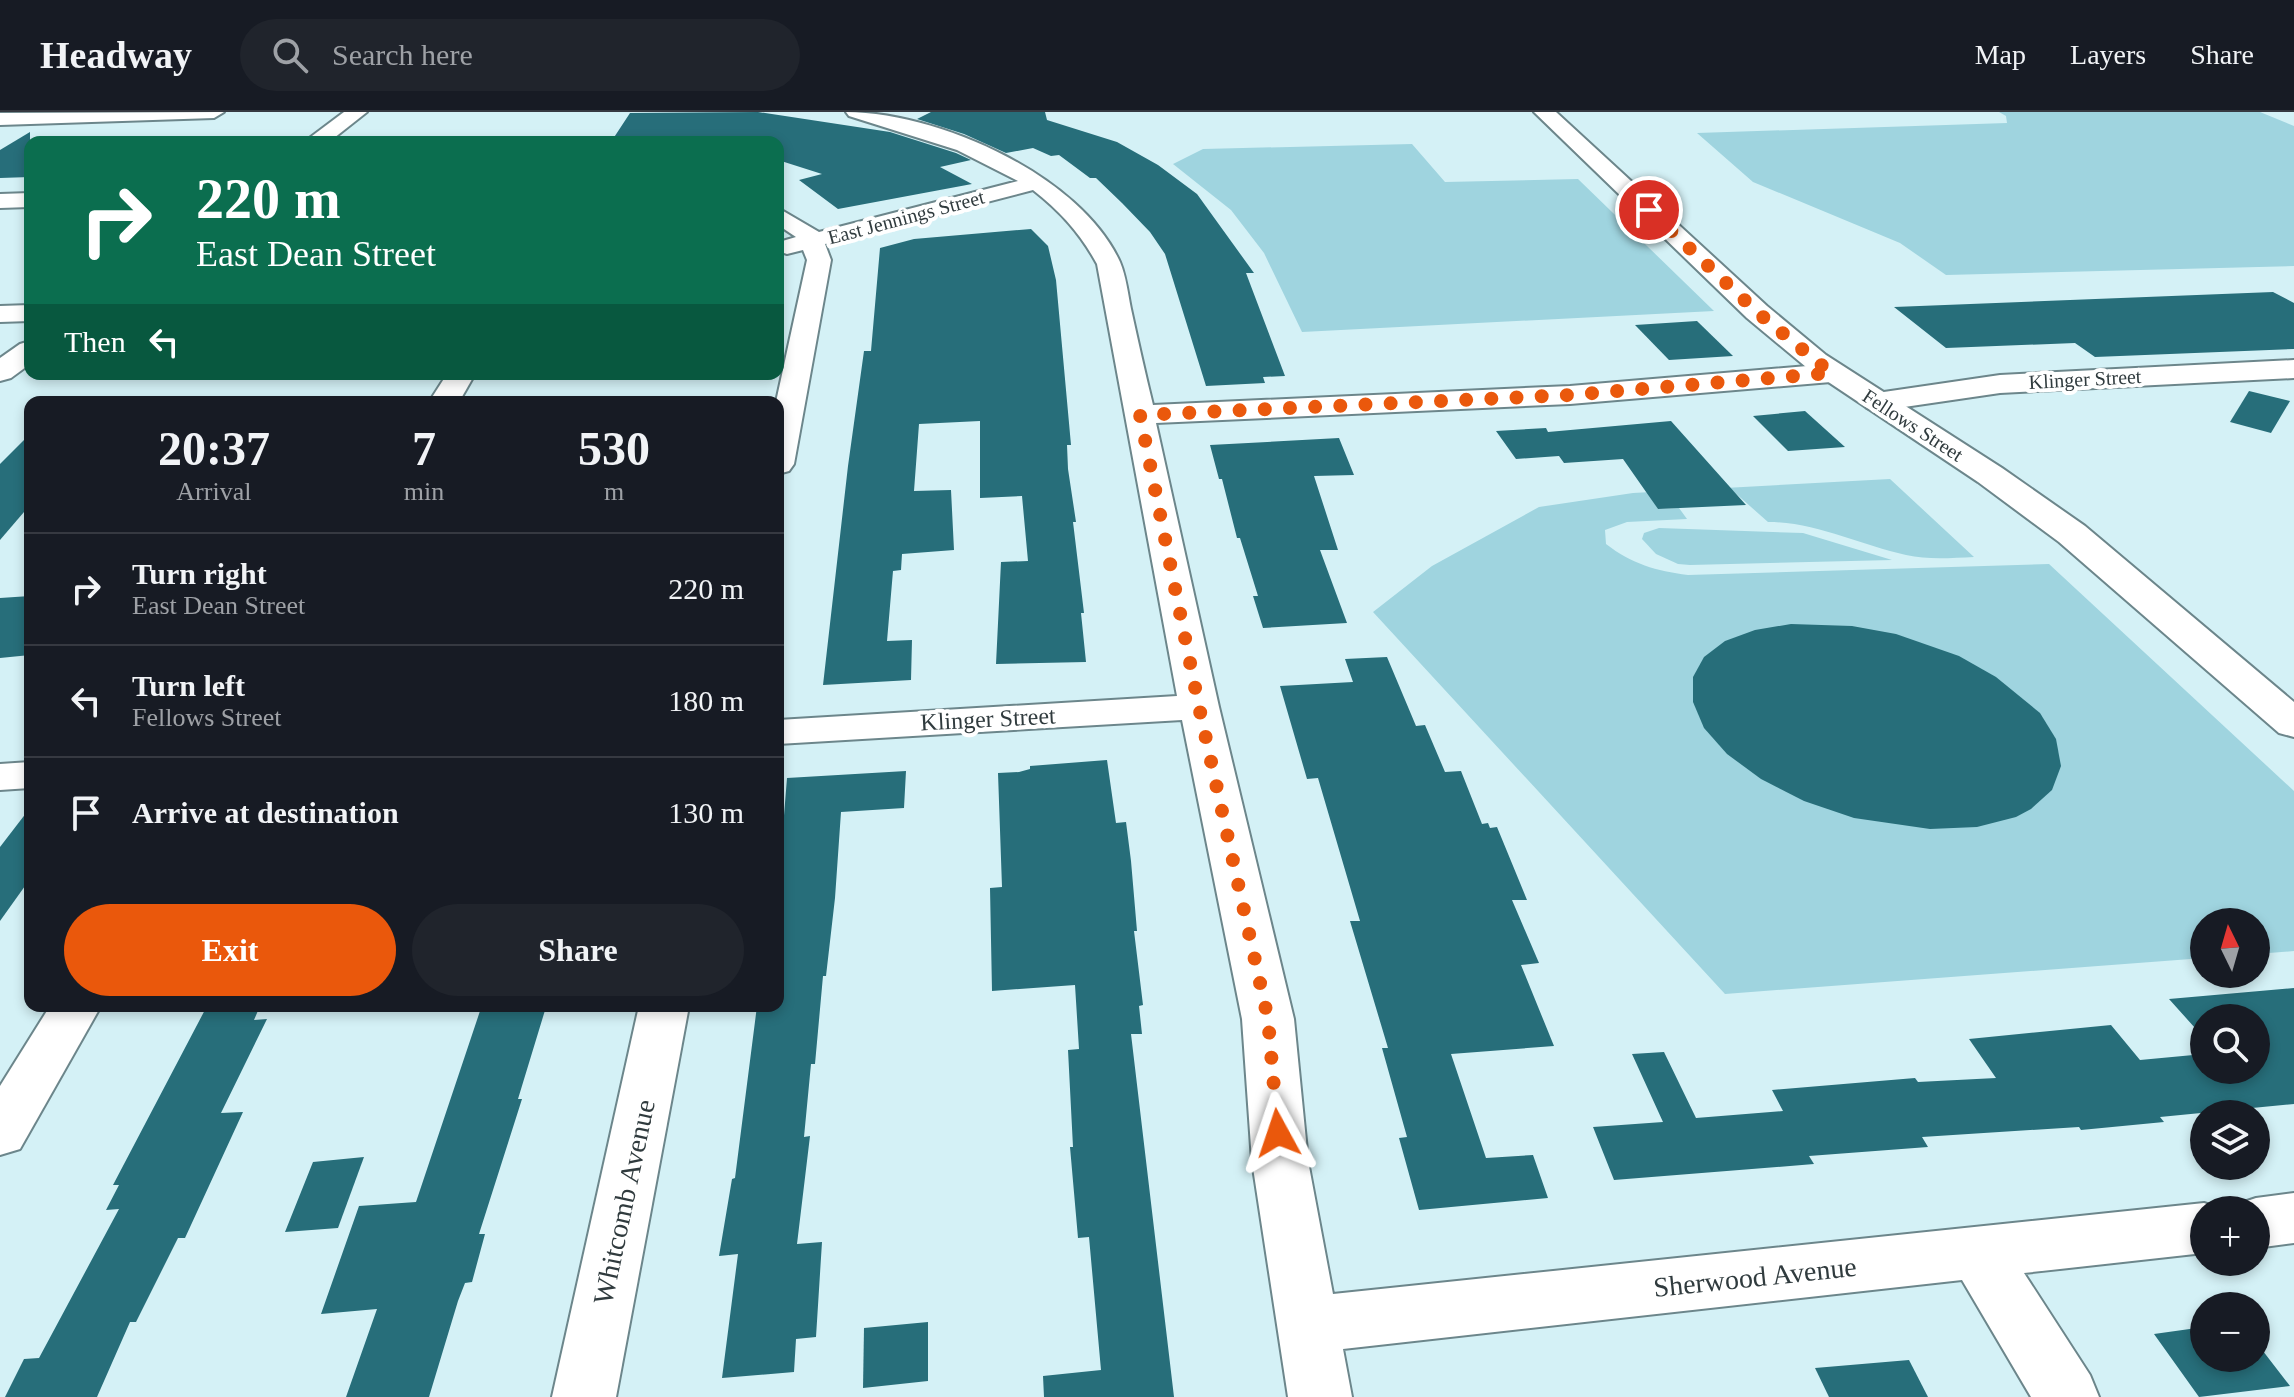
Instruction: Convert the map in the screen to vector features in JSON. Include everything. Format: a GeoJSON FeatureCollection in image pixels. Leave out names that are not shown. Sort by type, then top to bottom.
{"type":"FeatureCollection","features":[{"type":"Feature","properties":{"kind":"street"},"geometry":{"type":"LineString","coordinates":[[0,119],[214,112]]}},
{"type":"Feature","properties":{"kind":"street"},"geometry":{"type":"LineString","coordinates":[[323,136],[357,112]]}},
{"type":"Feature","properties":{"kind":"street"},"geometry":{"type":"LineString","coordinates":[[856,112],[973,150],[1035,183],[1071,209],[1101,245],[1109,264],[1199,707],[1268,1019],[1280,1161],[1320,1397]]}},
{"type":"Feature","properties":{"kind":"street","name":"Fellows Street"},"geometry":{"type":"LineString","coordinates":[[1544,112],[1757,312],[1831,373],[1990,475],[2072,534],[2294,724]]}},
{"type":"Feature","properties":{"kind":"street","name":"East Jennings Street"},"geometry":{"type":"LineString","coordinates":[[784,248],[1035,183]]}},
{"type":"Feature","properties":{"kind":"street"},"geometry":{"type":"LineString","coordinates":[[0,201],[24,200]]}},
{"type":"Feature","properties":{"kind":"street"},"geometry":{"type":"LineString","coordinates":[[784,220],[813,242],[819,260],[784,436]]}},
{"type":"Feature","properties":{"kind":"street"},"geometry":{"type":"LineString","coordinates":[[0,314],[24,313]]}},
{"type":"Feature","properties":{"kind":"street"},"geometry":{"type":"LineString","coordinates":[[0,372],[24,354]]}},
{"type":"Feature","properties":{"kind":"street","name":"Klinger Street"},"geometry":{"type":"LineString","coordinates":[[1877,402],[2000,384],[2294,369]]}},
{"type":"Feature","properties":{"kind":"street"},"geometry":{"type":"LineString","coordinates":[[1140,415],[1570,395],[1831,373]]}},
{"type":"Feature","properties":{"kind":"street","name":"Klinger Street"},"geometry":{"type":"LineString","coordinates":[[784,732],[1199,707]]}},
{"type":"Feature","properties":{"kind":"street"},"geometry":{"type":"LineString","coordinates":[[0,777],[24,775]]}},
{"type":"Feature","properties":{"kind":"street"},"geometry":{"type":"LineString","coordinates":[[0,1133],[72,1012]]}},
{"type":"Feature","properties":{"kind":"street","name":"Whitcomb Avenue"},"geometry":{"type":"LineString","coordinates":[[584,1397],[663,1012]]}},
{"type":"Feature","properties":{"kind":"street"},"geometry":{"type":"LineString","coordinates":[[2270,1221],[2294,1218]]}},
{"type":"Feature","properties":{"kind":"street","name":"Sherwood Avenue"},"geometry":{"type":"LineString","coordinates":[[1306,1325],[2190,1230]]}},
{"type":"Feature","properties":{"kind":"street"},"geometry":{"type":"LineString","coordinates":[[1979,1254],[2067,1397]]}},
{"type":"Feature","properties":{"kind":"shaded area"},"geometry":{"type":"Polygon","coordinates":[[[1999,112],[2260,112],[2294,126],[2294,266],[1946,275],[1900,243],[1753,182],[1697,133],[2007,123],[2006,116],[1999,112]]]}},
{"type":"Feature","properties":{"kind":"shaded area"},"geometry":{"type":"Polygon","coordinates":[[[1412,144],[1445,182],[1578,179],[1714,311],[1302,332],[1264,253],[1231,210],[1173,164],[1203,149],[1412,144]]]}},
{"type":"Feature","properties":{"kind":"shaded area"},"geometry":{"type":"Polygon","coordinates":[[[1890,479],[1974,557],[1914,557],[1821,530],[1768,522],[1733,491],[1650,496],[1658,509],[1679,508],[1687,519],[1627,522],[1605,530],[1606,544],[1625,557],[1645,566],[1688,575],[2049,564],[2294,791],[2294,951],[2270,953],[2270,908],[2190,908],[2190,959],[1725,994],[1373,612],[1432,566],[1539,507],[1633,493],[1890,479]]]}},
{"type":"Feature","properties":{"kind":"shaded area"},"geometry":{"type":"Polygon","coordinates":[[[1659,528],[1803,533],[1892,560],[1678,564],[1656,554],[1642,539],[1644,533],[1659,528]]]}},
{"type":"Feature","properties":{"kind":"building"},"geometry":{"type":"Polygon","coordinates":[[[758,112],[890,132],[971,160],[940,167],[972,184],[838,209],[799,180],[822,174],[784,162],[784,136],[615,136],[630,113],[758,112]]]}},
{"type":"Feature","properties":{"kind":"building"},"geometry":{"type":"Polygon","coordinates":[[[931,112],[1045,112],[1047,120],[1117,142],[1158,165],[1197,194],[1254,273],[1246,273],[1285,376],[1263,377],[1265,383],[1206,386],[1165,254],[1150,232],[1122,203],[1096,178],[1090,178],[1059,155],[1051,156],[1033,148],[1006,153],[964,134],[917,119],[931,112]]]}},
{"type":"Feature","properties":{"kind":"building"},"geometry":{"type":"Polygon","coordinates":[[[30,132],[30,136],[24,136],[24,177],[0,178],[0,150],[30,132]]]}},
{"type":"Feature","properties":{"kind":"building"},"geometry":{"type":"Polygon","coordinates":[[[1031,229],[1048,246],[1056,280],[1071,445],[1067,445],[1068,469],[1076,522],[1073,522],[1084,613],[1081,613],[1086,662],[996,664],[1001,562],[1028,561],[1022,496],[980,498],[980,421],[919,424],[914,491],[951,490],[954,550],[902,554],[901,570],[893,571],[887,641],[912,640],[911,680],[823,685],[864,351],[871,351],[880,248],[914,239],[1031,229]]]}},
{"type":"Feature","properties":{"kind":"building"},"geometry":{"type":"Polygon","coordinates":[[[2273,292],[2294,303],[2294,349],[2095,357],[2075,343],[1946,348],[1894,307],[2273,292]]]}},
{"type":"Feature","properties":{"kind":"building"},"geometry":{"type":"Polygon","coordinates":[[[1697,321],[1733,356],[1669,360],[1635,325],[1697,321]]]}},
{"type":"Feature","properties":{"kind":"building"},"geometry":{"type":"Polygon","coordinates":[[[2249,391],[2290,401],[2271,433],[2230,422],[2249,391]]]}},
{"type":"Feature","properties":{"kind":"building"},"geometry":{"type":"Polygon","coordinates":[[[1805,411],[1845,447],[1788,451],[1753,416],[1805,411]]]}},
{"type":"Feature","properties":{"kind":"building"},"geometry":{"type":"Polygon","coordinates":[[[1671,421],[1746,505],[1658,509],[1623,459],[1564,463],[1559,456],[1516,459],[1496,431],[1546,428],[1548,432],[1671,421]]]}},
{"type":"Feature","properties":{"kind":"building"},"geometry":{"type":"Polygon","coordinates":[[[1339,438],[1354,475],[1314,476],[1338,550],[1320,550],[1347,623],[1263,628],[1253,596],[1258,596],[1240,538],[1237,538],[1210,445],[1339,438]]]}},
{"type":"Feature","properties":{"kind":"building"},"geometry":{"type":"Polygon","coordinates":[[[24,440],[24,512],[0,540],[0,464],[24,440]]]}},
{"type":"Feature","properties":{"kind":"building"},"geometry":{"type":"Polygon","coordinates":[[[24,596],[24,656],[0,658],[0,598],[24,596]]]}},
{"type":"Feature","properties":{"kind":"building"},"geometry":{"type":"Polygon","coordinates":[[[1791,624],[1852,626],[1896,634],[1959,656],[1996,677],[2040,713],[2056,739],[2061,766],[2052,790],[2031,809],[2016,817],[1977,827],[1930,829],[1854,818],[1804,801],[1761,779],[1727,754],[1704,728],[1693,702],[1693,677],[1704,657],[1725,641],[1755,630],[1791,624]]]}},
{"type":"Feature","properties":{"kind":"building"},"geometry":{"type":"Polygon","coordinates":[[[1387,657],[1416,726],[1425,725],[1445,772],[1461,771],[1482,824],[1497,827],[1527,900],[1512,900],[1539,963],[1521,965],[1554,1046],[1451,1054],[1486,1158],[1533,1155],[1548,1198],[1419,1210],[1399,1138],[1407,1137],[1382,1048],[1388,1048],[1350,921],[1360,921],[1318,778],[1307,779],[1280,686],[1353,682],[1345,659],[1387,657]]]}},
{"type":"Feature","properties":{"kind":"building"},"geometry":{"type":"Polygon","coordinates":[[[1107,760],[1116,823],[1126,822],[1131,861],[1137,931],[1134,931],[1143,1005],[1139,1006],[1142,1034],[1131,1034],[1174,1397],[1044,1397],[1043,1376],[1101,1370],[1089,1237],[1078,1238],[1070,1147],[1073,1147],[1068,1050],[1079,1049],[1075,985],[992,991],[990,888],[1002,887],[998,773],[1019,772],[1030,769],[1030,766],[1107,760]]]}},
{"type":"Feature","properties":{"kind":"building"},"geometry":{"type":"Polygon","coordinates":[[[906,771],[904,808],[841,812],[826,976],[823,976],[815,1064],[811,1064],[804,1137],[810,1136],[797,1244],[822,1242],[816,1337],[796,1339],[794,1372],[722,1378],[738,1254],[719,1256],[732,1179],[735,1178],[756,1012],[784,1012],[784,815],[787,778],[906,771]]]}},
{"type":"Feature","properties":{"kind":"building"},"geometry":{"type":"Polygon","coordinates":[[[24,816],[24,887],[0,921],[0,847],[24,816]]]}},
{"type":"Feature","properties":{"kind":"building"},"geometry":{"type":"Polygon","coordinates":[[[2294,988],[2294,1104],[2270,1106],[2270,1100],[2190,1100],[2190,1114],[2160,1117],[2164,1122],[2081,1130],[2079,1127],[1922,1137],[1928,1147],[1809,1156],[1814,1164],[1614,1180],[1593,1127],[1663,1122],[1632,1054],[1664,1052],[1696,1118],[1783,1111],[1772,1090],[1915,1078],[1918,1082],[1996,1078],[1969,1039],[2111,1025],[2140,1060],[2190,1055],[2190,1084],[2270,1084],[2270,1004],[2190,1004],[2190,1022],[2169,999],[2294,988]]]}},
{"type":"Feature","properties":{"kind":"building"},"geometry":{"type":"Polygon","coordinates":[[[204,1012],[257,1012],[254,1020],[267,1019],[221,1113],[243,1112],[185,1238],[178,1238],[136,1322],[130,1322],[97,1397],[5,1397],[24,1359],[39,1358],[119,1209],[106,1210],[119,1185],[113,1185],[204,1012]]]}},
{"type":"Feature","properties":{"kind":"building"},"geometry":{"type":"Polygon","coordinates":[[[480,1012],[544,1012],[518,1099],[522,1099],[479,1234],[485,1234],[472,1282],[465,1283],[458,1301],[429,1397],[346,1397],[377,1309],[321,1314],[359,1206],[416,1202],[480,1012]]]}},
{"type":"Feature","properties":{"kind":"building"},"geometry":{"type":"Polygon","coordinates":[[[364,1157],[338,1228],[285,1232],[313,1162],[364,1157]]]}},
{"type":"Feature","properties":{"kind":"building"},"geometry":{"type":"Polygon","coordinates":[[[928,1322],[928,1381],[863,1388],[864,1328],[928,1322]]]}},
{"type":"Feature","properties":{"kind":"building"},"geometry":{"type":"Polygon","coordinates":[[[2190,1329],[2190,1372],[2270,1372],[2270,1360],[2290,1386],[2199,1397],[2154,1334],[2190,1329]]]}},
{"type":"Feature","properties":{"kind":"building"},"geometry":{"type":"Polygon","coordinates":[[[1909,1360],[1928,1397],[1829,1397],[1815,1368],[1909,1360]]]}},
{"type":"Feature","properties":{"kind":"route"},"geometry":{"type":"LineString","coordinates":[[1278,1133],[1268,1019],[1199,707],[1140,415],[1570,395],[1831,373],[1757,312],[1649,210]]}}]}
